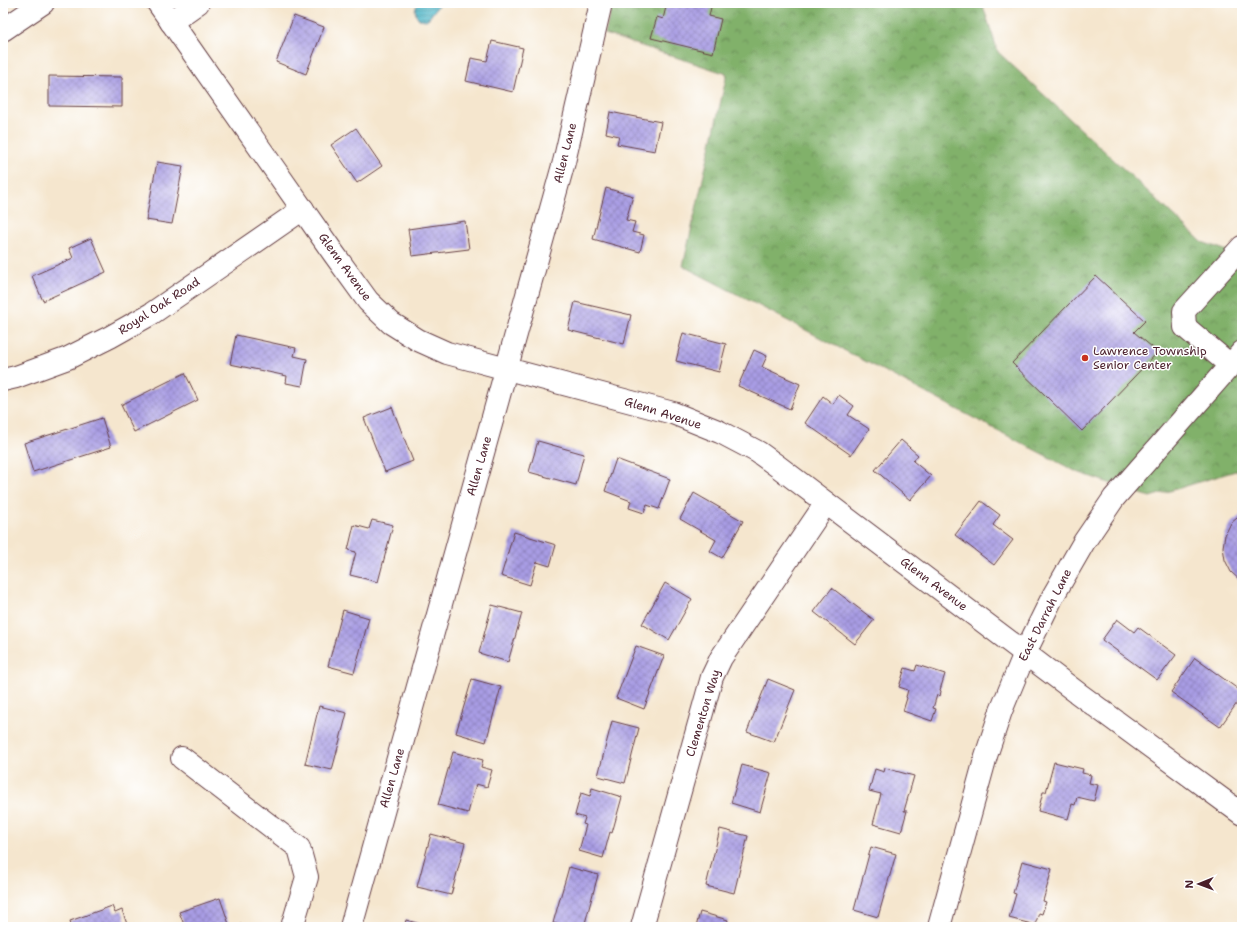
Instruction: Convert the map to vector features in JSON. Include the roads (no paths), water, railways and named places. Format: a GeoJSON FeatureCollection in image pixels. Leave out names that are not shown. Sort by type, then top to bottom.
{"type":"FeatureCollection","features":[{"type":"Feature","properties":{"kind":"street"},"geometry":{"type":"LineString","coordinates":[[3,30],[43,3]]}},
{"type":"Feature","properties":{"kind":"street","name":"Glenn Avenue"},"geometry":{"type":"LineString","coordinates":[[158,3],[368,301],[392,323],[418,340],[447,353],[673,413],[720,432],[758,452],[1242,814]]}},
{"type":"Feature","properties":{"kind":"street"},"geometry":{"type":"LineString","coordinates":[[171,22],[198,3]]}},
{"type":"Feature","properties":{"kind":"street","name":"Allen Lane"},"geometry":{"type":"LineString","coordinates":[[351,927],[564,162],[601,3]]}},
{"type":"Feature","properties":{"kind":"street","name":"Royal Oak Road"},"geometry":{"type":"LineString","coordinates":[[3,380],[16,377],[68,358],[151,314],[303,209]]}},
{"type":"Feature","properties":{"kind":"street"},"geometry":{"type":"LineString","coordinates":[[1236,359],[1185,327],[1184,311],[1242,247]]}},
{"type":"Feature","properties":{"kind":"street","name":"East Darrah Lane"},"geometry":{"type":"LineString","coordinates":[[939,927],[986,756],[1001,711],[1025,653],[1057,589],[1084,542],[1114,498],[1236,359]]}},
{"type":"Feature","properties":{"kind":"street","name":"Clementon Way"},"geometry":{"type":"LineString","coordinates":[[642,927],[712,677],[721,658],[826,503]]}},
{"type":"Feature","properties":{"kind":"street"},"geometry":{"type":"LineString","coordinates":[[182,758],[299,848],[307,877],[292,927]]}},
{"type":"Feature","properties":{"kind":"water"},"geometry":{"type":"Polygon","coordinates":[[[419,3],[440,3],[426,20],[419,19],[416,15],[415,9],[419,3]]]}},
{"type":"Feature","properties":{"kind":"place","name":"Lawrence Township Senior Center"},"geometry":{"type":"Point","coordinates":[1085,358]}}]}
